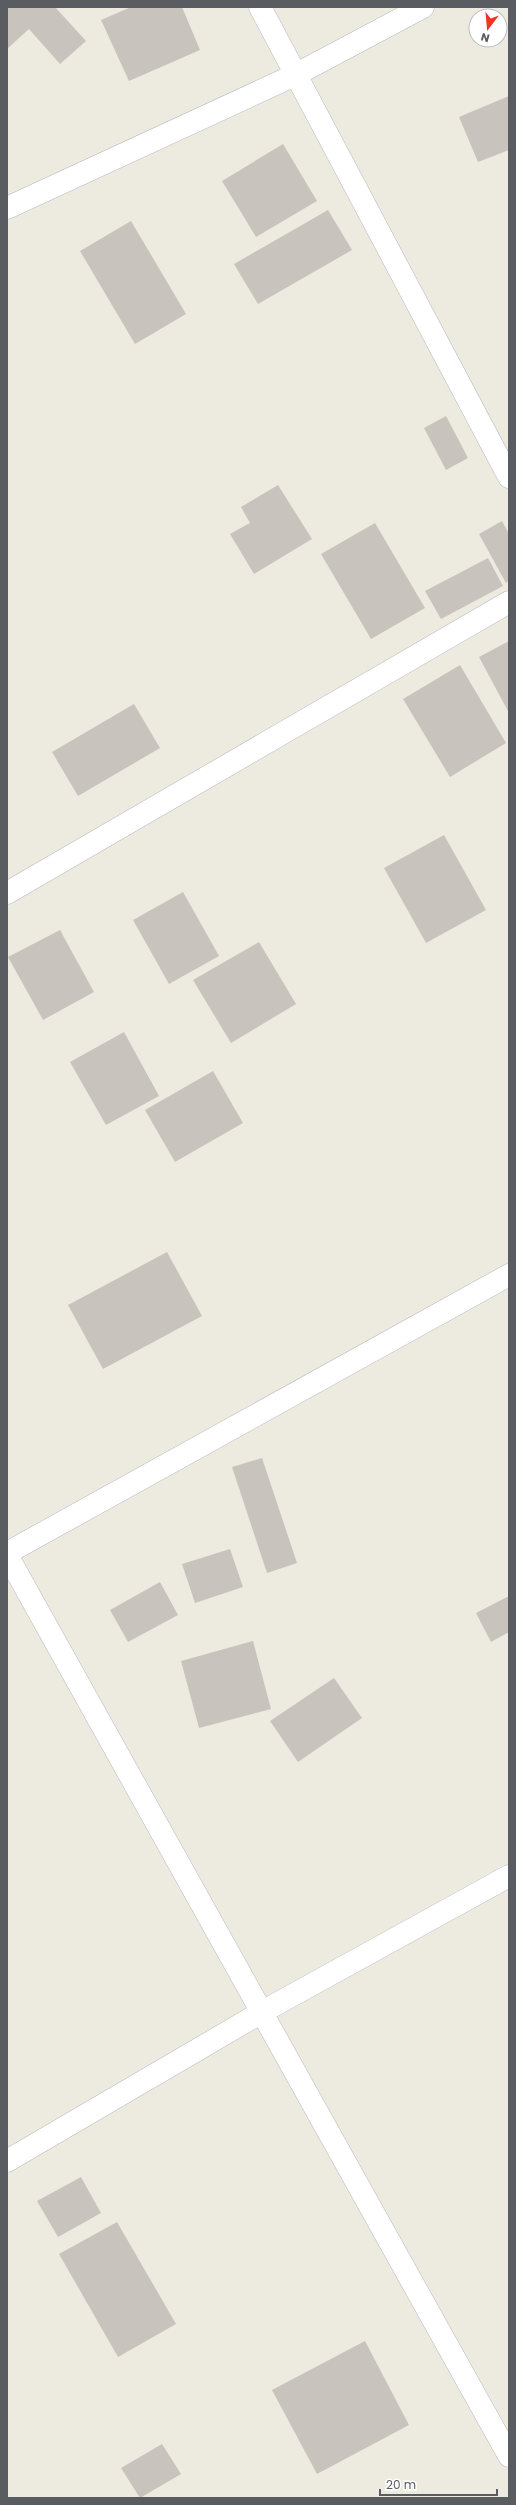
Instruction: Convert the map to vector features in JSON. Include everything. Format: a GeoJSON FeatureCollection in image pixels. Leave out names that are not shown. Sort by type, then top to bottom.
{"type":"FeatureCollection","features":[{"type":"Feature","properties":{"kind":"street"},"geometry":{"type":"LineString","coordinates":[[260,7],[509,478]]}},
{"type":"Feature","properties":{"kind":"street"},"geometry":{"type":"LineString","coordinates":[[7,208],[295,74],[423,7]]}},
{"type":"Feature","properties":{"kind":"street"},"geometry":{"type":"LineString","coordinates":[[7,893],[509,602]]}},
{"type":"Feature","properties":{"kind":"street"},"geometry":{"type":"LineString","coordinates":[[509,1274],[7,1554],[509,2456]]}},
{"type":"Feature","properties":{"kind":"street"},"geometry":{"type":"LineString","coordinates":[[7,2161],[262,2012],[509,1876]]}},
{"type":"Feature","properties":{"kind":"building"},"geometry":{"type":"Polygon","coordinates":[[[7,7],[55,7],[86,41],[60,64],[29,29],[7,49],[7,7]]]}},
{"type":"Feature","properties":{"kind":"building"},"geometry":{"type":"Polygon","coordinates":[[[131,7],[182,7],[200,50],[129,81],[101,20],[131,7]]]}},
{"type":"Feature","properties":{"kind":"building"},"geometry":{"type":"Polygon","coordinates":[[[509,96],[509,150],[478,162],[459,117],[509,96]]]}},
{"type":"Feature","properties":{"kind":"building"},"geometry":{"type":"Polygon","coordinates":[[[283,144],[317,201],[256,237],[222,181],[283,144]]]}},
{"type":"Feature","properties":{"kind":"building"},"geometry":{"type":"Polygon","coordinates":[[[328,210],[352,250],[258,304],[234,264],[328,210]]]}},
{"type":"Feature","properties":{"kind":"building"},"geometry":{"type":"Polygon","coordinates":[[[131,221],[186,314],[135,344],[80,251],[131,221]]]}},
{"type":"Feature","properties":{"kind":"building"},"geometry":{"type":"Polygon","coordinates":[[[446,416],[468,458],[446,470],[424,428],[446,416]]]}},
{"type":"Feature","properties":{"kind":"building"},"geometry":{"type":"Polygon","coordinates":[[[278,485],[312,539],[254,574],[230,534],[250,523],[241,507],[278,485]]]}},
{"type":"Feature","properties":{"kind":"building"},"geometry":{"type":"Polygon","coordinates":[[[502,521],[509,534],[509,581],[506,583],[479,534],[502,521]]]}},
{"type":"Feature","properties":{"kind":"building"},"geometry":{"type":"Polygon","coordinates":[[[375,523],[425,608],[371,639],[321,554],[375,523]]]}},
{"type":"Feature","properties":{"kind":"building"},"geometry":{"type":"Polygon","coordinates":[[[488,558],[503,586],[441,619],[425,591],[488,558]]]}},
{"type":"Feature","properties":{"kind":"building"},"geometry":{"type":"Polygon","coordinates":[[[509,641],[509,713],[479,657],[509,641]]]}},
{"type":"Feature","properties":{"kind":"building"},"geometry":{"type":"Polygon","coordinates":[[[460,665],[506,743],[450,777],[403,699],[460,665]]]}},
{"type":"Feature","properties":{"kind":"building"},"geometry":{"type":"Polygon","coordinates":[[[134,704],[160,748],[78,796],[52,752],[134,704]]]}},
{"type":"Feature","properties":{"kind":"building"},"geometry":{"type":"Polygon","coordinates":[[[444,835],[486,910],[426,943],[384,868],[444,835]]]}},
{"type":"Feature","properties":{"kind":"building"},"geometry":{"type":"Polygon","coordinates":[[[183,892],[219,956],[169,984],[133,920],[183,892]]]}},
{"type":"Feature","properties":{"kind":"building"},"geometry":{"type":"Polygon","coordinates":[[[60,930],[94,992],[43,1020],[8,957],[60,930]]]}},
{"type":"Feature","properties":{"kind":"building"},"geometry":{"type":"Polygon","coordinates":[[[259,942],[296,1004],[231,1043],[193,980],[259,942]]]}},
{"type":"Feature","properties":{"kind":"building"},"geometry":{"type":"Polygon","coordinates":[[[124,1032],[159,1096],[106,1125],[70,1062],[124,1032]]]}},
{"type":"Feature","properties":{"kind":"building"},"geometry":{"type":"Polygon","coordinates":[[[213,1071],[243,1123],[175,1162],[145,1110],[213,1071]]]}},
{"type":"Feature","properties":{"kind":"building"},"geometry":{"type":"Polygon","coordinates":[[[167,1252],[202,1316],[103,1369],[68,1305],[167,1252]]]}},
{"type":"Feature","properties":{"kind":"building"},"geometry":{"type":"Polygon","coordinates":[[[262,1458],[297,1563],[267,1573],[232,1467],[262,1458]]]}},
{"type":"Feature","properties":{"kind":"building"},"geometry":{"type":"Polygon","coordinates":[[[230,1549],[243,1587],[195,1603],[182,1564],[230,1549]]]}},
{"type":"Feature","properties":{"kind":"building"},"geometry":{"type":"Polygon","coordinates":[[[160,1582],[178,1615],[128,1642],[110,1610],[160,1582]]]}},
{"type":"Feature","properties":{"kind":"building"},"geometry":{"type":"Polygon","coordinates":[[[509,1596],[509,1632],[491,1642],[476,1613],[509,1596]]]}},
{"type":"Feature","properties":{"kind":"building"},"geometry":{"type":"Polygon","coordinates":[[[253,1641],[271,1709],[199,1728],[181,1661],[253,1641]]]}},
{"type":"Feature","properties":{"kind":"building"},"geometry":{"type":"Polygon","coordinates":[[[334,1678],[362,1718],[298,1762],[270,1721],[334,1678]]]}},
{"type":"Feature","properties":{"kind":"building"},"geometry":{"type":"Polygon","coordinates":[[[81,2177],[101,2213],[58,2237],[37,2201],[81,2177]]]}},
{"type":"Feature","properties":{"kind":"building"},"geometry":{"type":"Polygon","coordinates":[[[117,2222],[176,2324],[118,2357],[59,2254],[117,2222]]]}},
{"type":"Feature","properties":{"kind":"building"},"geometry":{"type":"Polygon","coordinates":[[[365,2341],[409,2425],[317,2474],[272,2390],[365,2341]]]}},
{"type":"Feature","properties":{"kind":"building"},"geometry":{"type":"Polygon","coordinates":[[[162,2444],[181,2474],[140,2498],[121,2468],[162,2444]]]}}]}
